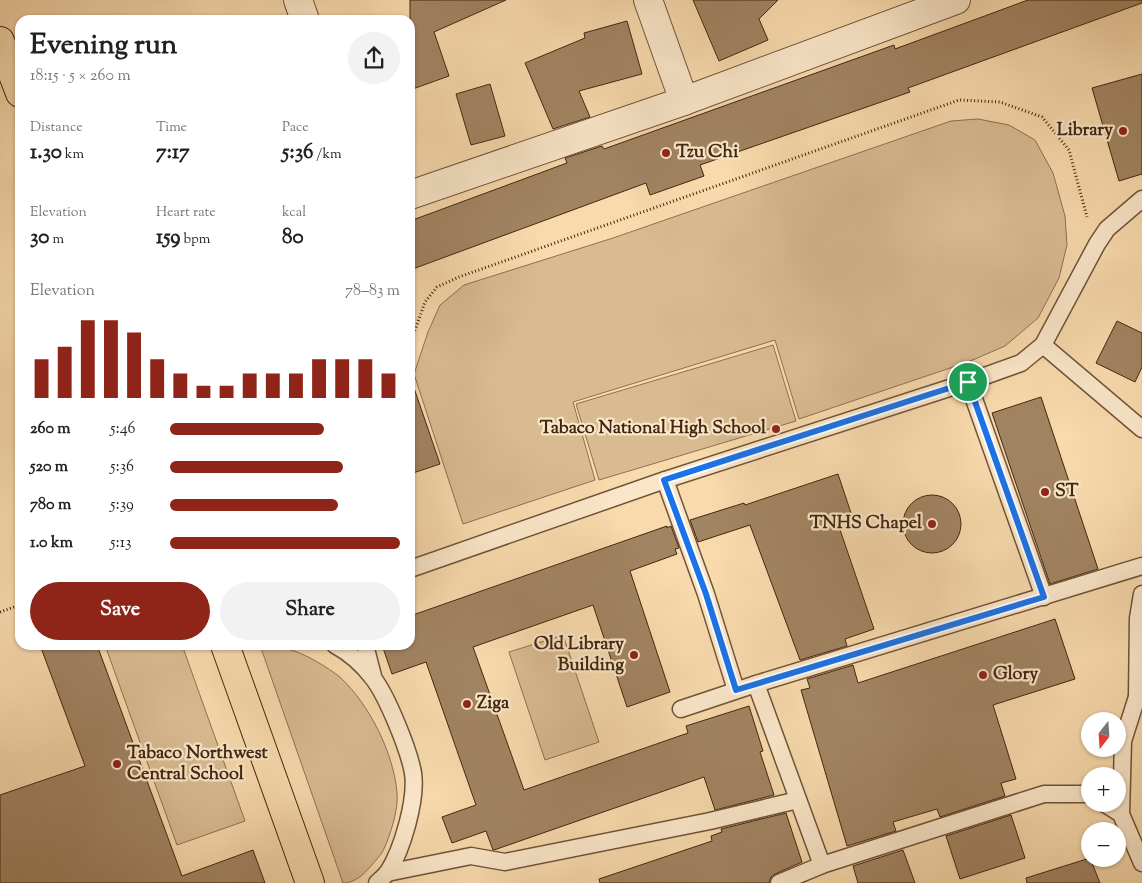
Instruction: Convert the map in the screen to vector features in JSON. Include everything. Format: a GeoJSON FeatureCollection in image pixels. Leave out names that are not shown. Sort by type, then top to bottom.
{"type":"FeatureCollection","features":[{"type":"Feature","properties":{"kind":"main road"},"geometry":{"type":"LineString","coordinates":[[0,41],[15,80]]}},
{"type":"Feature","properties":{"kind":"main road"},"geometry":{"type":"LineString","coordinates":[[227,650],[310,883]]}},
{"type":"Feature","properties":{"kind":"street"},"geometry":{"type":"LineString","coordinates":[[298,0],[303,15]]}},
{"type":"Feature","properties":{"kind":"street"},"geometry":{"type":"LineString","coordinates":[[648,0],[684,101]]}},
{"type":"Feature","properties":{"kind":"street"},"geometry":{"type":"LineString","coordinates":[[415,193],[684,101],[956,0]]}},
{"type":"Feature","properties":{"kind":"lane"},"geometry":{"type":"LineString","coordinates":[[415,567],[664,480],[968,382],[1021,363],[1043,345],[1097,244],[1107,229],[1142,199]]}},
{"type":"Feature","properties":{"kind":"lane"},"geometry":{"type":"LineString","coordinates":[[1043,345],[1142,429]]}},
{"type":"Feature","properties":{"kind":"lane"},"geometry":{"type":"LineString","coordinates":[[968,382],[1044,597]]}},
{"type":"Feature","properties":{"kind":"lane"},"geometry":{"type":"LineString","coordinates":[[664,480],[706,594],[736,690]]}},
{"type":"Feature","properties":{"kind":"lane"},"geometry":{"type":"LineString","coordinates":[[680,709],[736,690],[1142,566]]}},
{"type":"Feature","properties":{"kind":"lane"},"geometry":{"type":"LineString","coordinates":[[1142,594],[1138,618],[1139,693],[1123,741],[1121,814],[1142,863]]}},
{"type":"Feature","properties":{"kind":"lane"},"geometry":{"type":"LineString","coordinates":[[344,650],[373,678]]}},
{"type":"Feature","properties":{"kind":"lane"},"geometry":{"type":"LineString","coordinates":[[366,650],[373,678],[388,705],[403,740],[413,774],[412,806],[403,840],[382,878]]}},
{"type":"Feature","properties":{"kind":"lane"},"geometry":{"type":"LineString","coordinates":[[756,684],[822,865]]}},
{"type":"Feature","properties":{"kind":"lane"},"geometry":{"type":"LineString","coordinates":[[779,883],[822,865],[1044,794],[1081,794]]}},
{"type":"Feature","properties":{"kind":"lane"},"geometry":{"type":"LineString","coordinates":[[382,878],[471,856],[505,862],[710,821],[798,800]]}},
{"type":"Feature","properties":{"kind":"path"},"geometry":{"type":"LineString","coordinates":[[415,330],[425,302],[437,287],[459,277],[958,100],[1000,102],[1042,116],[1069,150],[1078,180],[1084,211],[1097,244]]}},
{"type":"Feature","properties":{"kind":"path"},"geometry":{"type":"LineString","coordinates":[[0,612],[15,607]]}},
{"type":"Feature","properties":{"kind":"shaded area"},"geometry":{"type":"Polygon","coordinates":[[[978,119],[1009,125],[1035,140],[1053,173],[1065,216],[1067,245],[1059,278],[1038,318],[1005,346],[968,362],[799,419],[775,340],[573,402],[595,480],[463,524],[415,377],[415,371],[428,332],[440,305],[464,285],[613,238],[951,121],[978,119]]]}},
{"type":"Feature","properties":{"kind":"shaded area"},"geometry":{"type":"Polygon","coordinates":[[[773,345],[796,421],[599,480],[576,404],[773,345]]]}},
{"type":"Feature","properties":{"kind":"shaded area"},"geometry":{"type":"Polygon","coordinates":[[[563,635],[599,742],[545,760],[509,652],[563,635]]]}},
{"type":"Feature","properties":{"kind":"shaded area"},"geometry":{"type":"Polygon","coordinates":[[[107,650],[184,650],[245,821],[177,845],[107,650]]]}},
{"type":"Feature","properties":{"kind":"shaded area"},"geometry":{"type":"Polygon","coordinates":[[[262,650],[288,650],[300,653],[341,678],[352,689],[370,716],[391,761],[397,792],[397,806],[388,838],[382,853],[359,878],[343,883],[262,650]]]}},
{"type":"Feature","properties":{"kind":"building"},"geometry":{"type":"Polygon","coordinates":[[[410,0],[506,0],[434,32],[449,76],[415,88],[415,15],[410,15],[410,0]]]}},
{"type":"Feature","properties":{"kind":"building"},"geometry":{"type":"Polygon","coordinates":[[[693,0],[778,0],[759,19],[768,40],[719,61],[693,0]]]}},
{"type":"Feature","properties":{"kind":"building","name":"Tzu Chi"},"geometry":{"type":"Polygon","coordinates":[[[1028,0],[1142,0],[1142,3],[908,88],[910,92],[700,165],[704,176],[650,195],[646,183],[415,268],[415,219],[567,163],[565,158],[602,146],[604,149],[894,45],[895,49],[1028,0]]]}},
{"type":"Feature","properties":{"kind":"building"},"geometry":{"type":"Polygon","coordinates":[[[627,21],[642,74],[579,91],[590,117],[553,129],[525,63],[585,38],[584,33],[627,21]]]}},
{"type":"Feature","properties":{"kind":"building","name":"Library"},"geometry":{"type":"Polygon","coordinates":[[[1142,74],[1142,174],[1119,181],[1092,88],[1142,74]]]}},
{"type":"Feature","properties":{"kind":"building"},"geometry":{"type":"Polygon","coordinates":[[[490,84],[505,136],[471,145],[456,94],[490,84]]]}},
{"type":"Feature","properties":{"kind":"building"},"geometry":{"type":"Polygon","coordinates":[[[1117,321],[1142,333],[1142,367],[1135,382],[1096,363],[1117,321]]]}},
{"type":"Feature","properties":{"kind":"building"},"geometry":{"type":"Polygon","coordinates":[[[415,391],[440,464],[415,472],[415,391]]]}},
{"type":"Feature","properties":{"kind":"building","name":"ST"},"geometry":{"type":"Polygon","coordinates":[[[1041,397],[1098,569],[1050,584],[992,413],[1041,397]]]}},
{"type":"Feature","properties":{"kind":"building"},"geometry":{"type":"Polygon","coordinates":[[[838,474],[851,513],[836,518],[874,629],[845,639],[847,646],[800,660],[750,525],[698,542],[690,520],[744,503],[745,505],[838,474]]]}},
{"type":"Feature","properties":{"kind":"building","name":"TNHS Chapel"},"geometry":{"type":"Polygon","coordinates":[[[926,495],[938,495],[953,503],[961,518],[961,530],[953,545],[938,553],[926,553],[911,545],[903,530],[903,518],[911,503],[926,495]]]}},
{"type":"Feature","properties":{"kind":"building","name":"Ziga"},"geometry":{"type":"Polygon","coordinates":[[[671,526],[679,548],[675,549],[677,554],[630,571],[670,692],[627,707],[593,605],[473,647],[524,790],[688,733],[686,726],[749,706],[763,751],[760,752],[774,795],[715,810],[704,777],[494,850],[486,831],[452,843],[442,817],[476,805],[426,662],[392,674],[384,650],[415,650],[415,614],[671,526]]]}},
{"type":"Feature","properties":{"kind":"building"},"geometry":{"type":"Polygon","coordinates":[[[1055,619],[1075,679],[993,705],[1016,779],[1001,783],[1005,796],[940,817],[937,809],[893,822],[896,831],[847,846],[801,690],[810,688],[807,679],[853,665],[858,683],[1055,619]]]}},
{"type":"Feature","properties":{"kind":"building"},"geometry":{"type":"Polygon","coordinates":[[[42,650],[99,650],[182,876],[253,850],[265,883],[0,883],[0,795],[85,766],[42,650]]]}},
{"type":"Feature","properties":{"kind":"building"},"geometry":{"type":"Polygon","coordinates":[[[786,813],[802,862],[775,874],[771,877],[769,883],[600,883],[599,879],[712,841],[711,836],[722,832],[721,829],[786,813]]]}},
{"type":"Feature","properties":{"kind":"building"},"geometry":{"type":"Polygon","coordinates":[[[1011,815],[1025,858],[960,879],[946,836],[1011,815]]]}},
{"type":"Feature","properties":{"kind":"building"},"geometry":{"type":"Polygon","coordinates":[[[903,850],[915,883],[858,883],[853,866],[903,850]]]}},
{"type":"Feature","properties":{"kind":"building"},"geometry":{"type":"Polygon","coordinates":[[[1081,861],[1081,867],[1094,867],[1100,883],[1027,883],[1026,878],[1081,861]]]}},
{"type":"Feature","properties":{"kind":"place","name":"Library"},"geometry":{"type":"Point","coordinates":[1123,131]}},
{"type":"Feature","properties":{"kind":"place","name":"Tzu Chi"},"geometry":{"type":"Point","coordinates":[666,153]}},
{"type":"Feature","properties":{"kind":"place","name":"Tabaco National High School"},"geometry":{"type":"Point","coordinates":[776,429]}},
{"type":"Feature","properties":{"kind":"place","name":"ST"},"geometry":{"type":"Point","coordinates":[1045,492]}},
{"type":"Feature","properties":{"kind":"place","name":"TNHS Chapel"},"geometry":{"type":"Point","coordinates":[932,524]}},
{"type":"Feature","properties":{"kind":"place","name":"Old Library Building"},"geometry":{"type":"Point","coordinates":[634,655]}},
{"type":"Feature","properties":{"kind":"place","name":"Glory"},"geometry":{"type":"Point","coordinates":[983,675]}},
{"type":"Feature","properties":{"kind":"place","name":"Ziga"},"geometry":{"type":"Point","coordinates":[467,704]}},
{"type":"Feature","properties":{"kind":"place","name":"Tabaco Northwest Central School"},"geometry":{"type":"Point","coordinates":[117,764]}},
{"type":"Feature","properties":{"kind":"route"},"geometry":{"type":"LineString","coordinates":[[968,382],[1044,597],[736,690],[706,594],[664,480],[968,382]]}}]}
